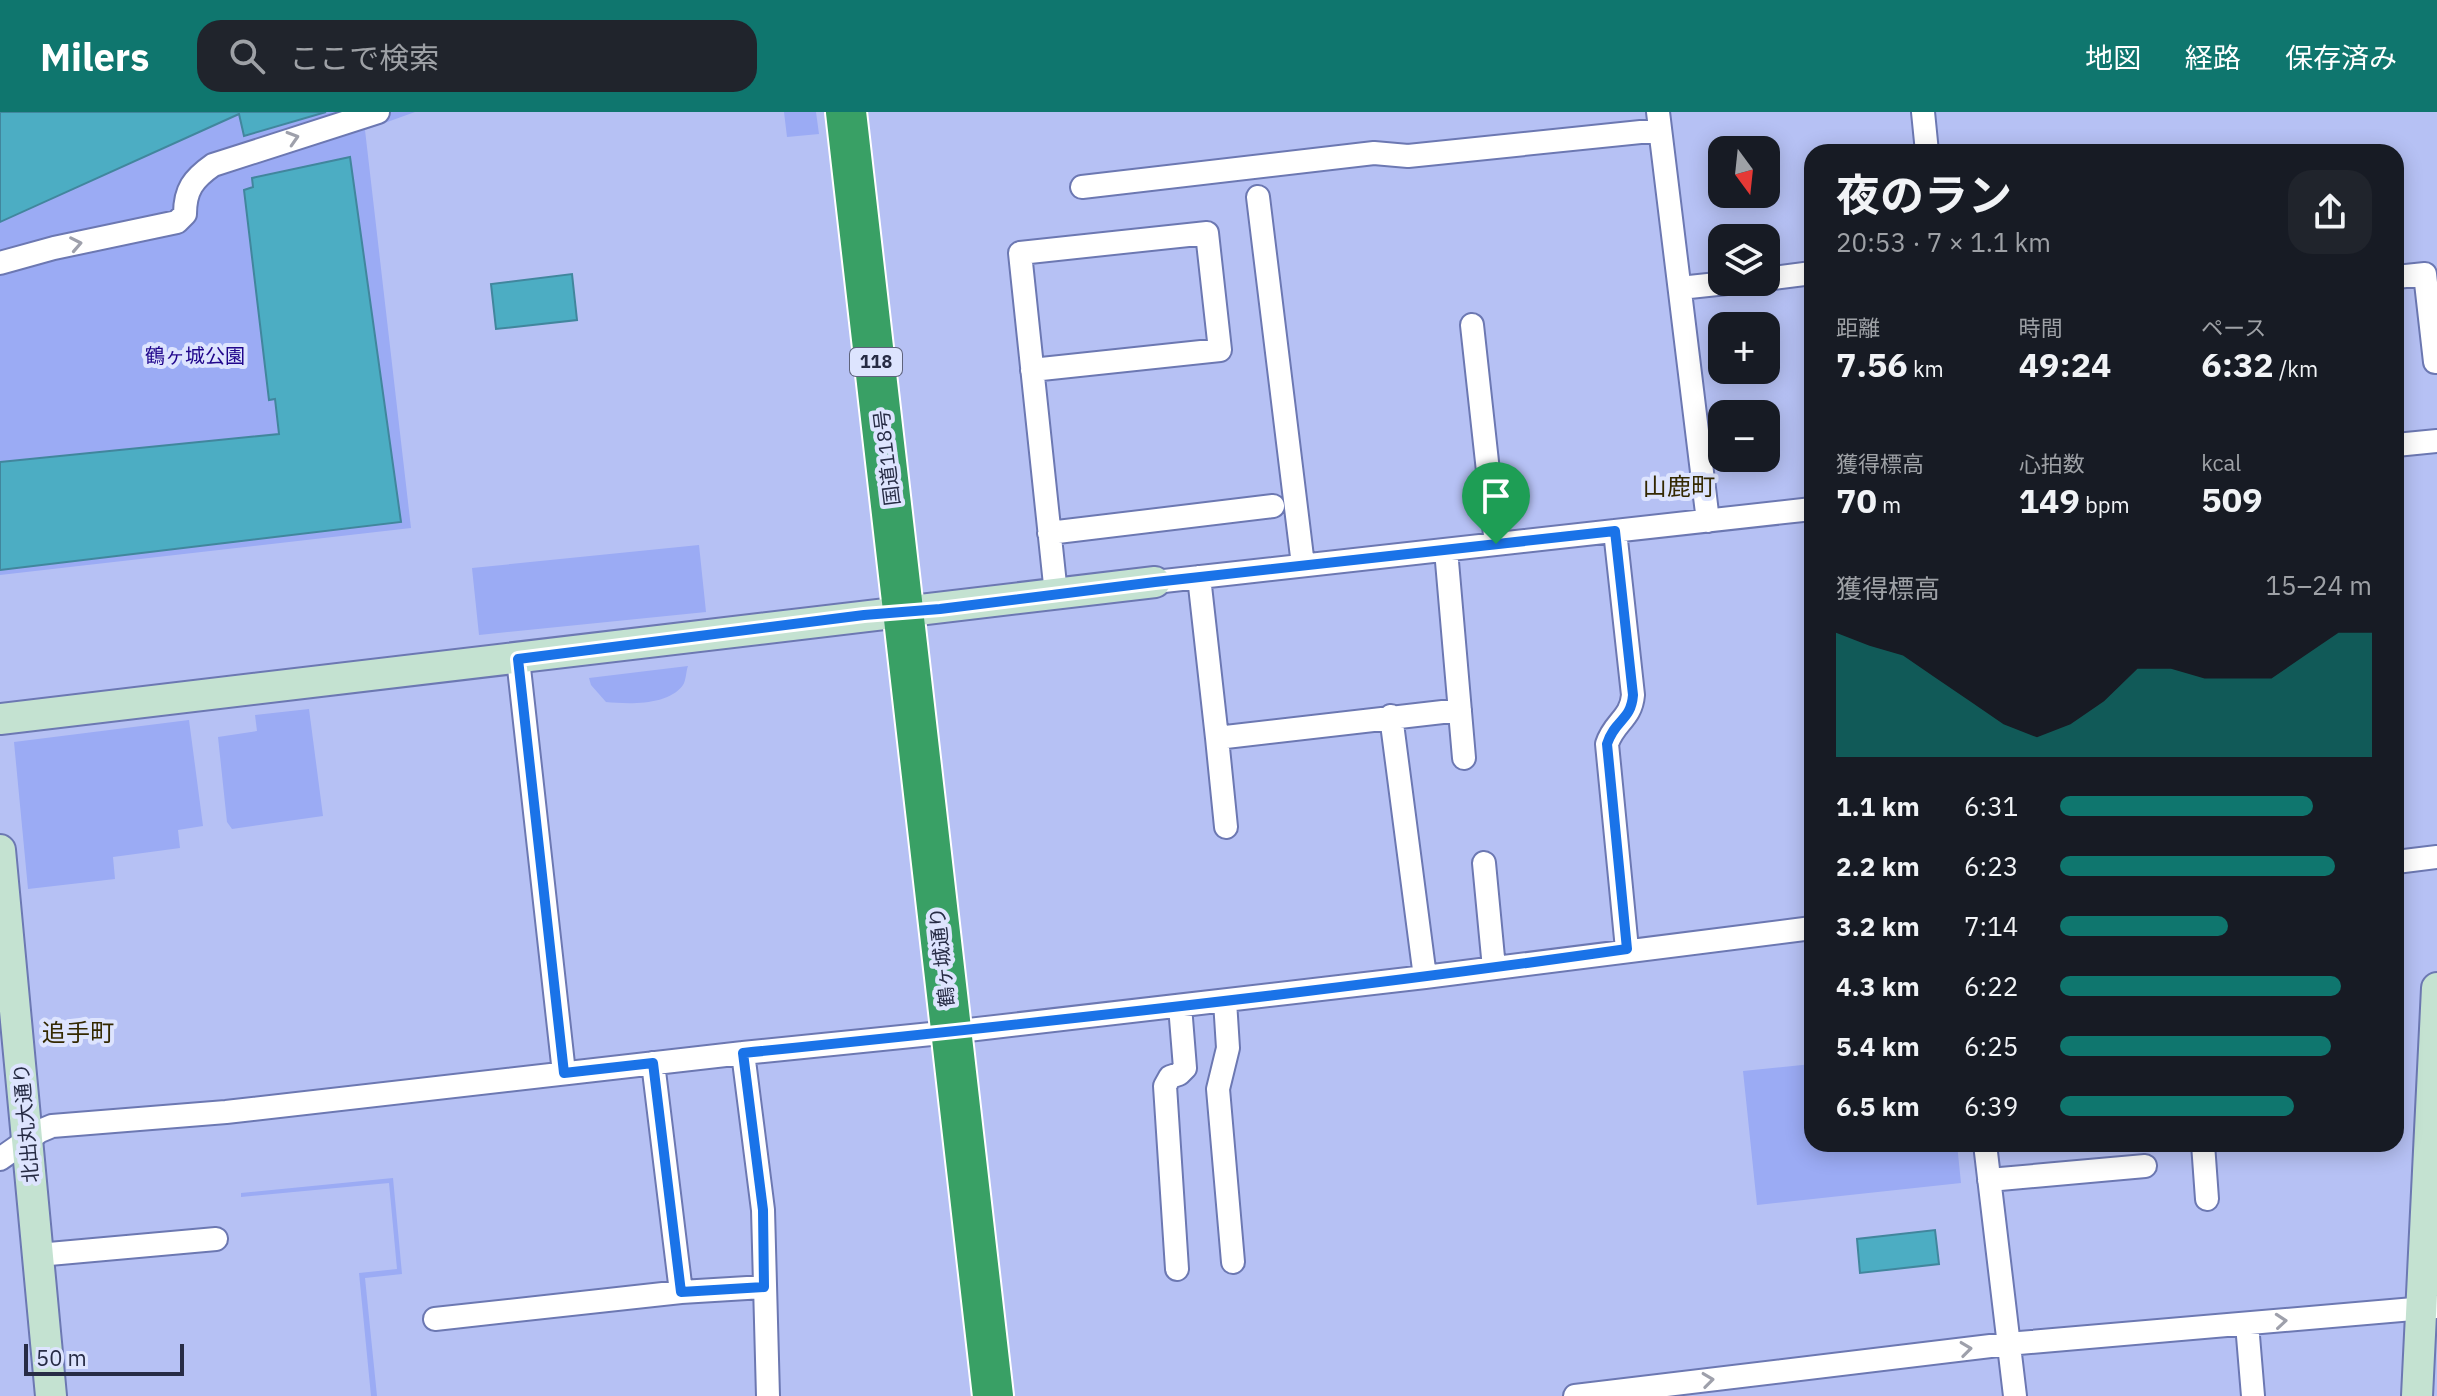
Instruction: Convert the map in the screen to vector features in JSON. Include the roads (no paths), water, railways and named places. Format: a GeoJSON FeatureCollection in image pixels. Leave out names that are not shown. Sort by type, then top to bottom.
{"type":"FeatureCollection","features":[{"type":"Feature","properties":{"kind":"highway","name":"国道118号"},"geometry":{"type":"LineString","coordinates":[[846,112],[905,613]]}},
{"type":"Feature","properties":{"kind":"highway","name":"鶴ヶ城通り"},"geometry":{"type":"LineString","coordinates":[[905,613],[993,1396]]}},
{"type":"Feature","properties":{"kind":"street"},"geometry":{"type":"LineString","coordinates":[[0,263],[54,248],[177,222],[185,214],[185,195],[203,172],[213,165],[378,112]]}},
{"type":"Feature","properties":{"kind":"street"},"geometry":{"type":"LineString","coordinates":[[1923,112],[1926,144]]}},
{"type":"Feature","properties":{"kind":"street"},"geometry":{"type":"LineString","coordinates":[[1082,187],[1374,153],[1408,156],[1659,121],[1708,521]]}},
{"type":"Feature","properties":{"kind":"street"},"geometry":{"type":"LineString","coordinates":[[1258,197],[1303,565]]}},
{"type":"Feature","properties":{"kind":"street"},"geometry":{"type":"LineString","coordinates":[[1032,370],[1220,350],[1207,233],[1020,253],[1032,370],[1049,533],[1056,594]]}},
{"type":"Feature","properties":{"kind":"street"},"geometry":{"type":"LineString","coordinates":[[1780,277],[1804,274]]}},
{"type":"Feature","properties":{"kind":"street"},"geometry":{"type":"LineString","coordinates":[[2404,276],[2425,274],[2437,362]]}},
{"type":"Feature","properties":{"kind":"street"},"geometry":{"type":"LineString","coordinates":[[1680,288],[1708,285]]}},
{"type":"Feature","properties":{"kind":"street"},"geometry":{"type":"LineString","coordinates":[[1472,325],[1496,544]]}},
{"type":"Feature","properties":{"kind":"street"},"geometry":{"type":"LineString","coordinates":[[2404,444],[2437,441]]}},
{"type":"Feature","properties":{"kind":"street"},"geometry":{"type":"LineString","coordinates":[[1049,533],[1273,506]]}},
{"type":"Feature","properties":{"kind":"street"},"geometry":{"type":"LineString","coordinates":[[0,719],[864,615],[905,613],[1804,510]]}},
{"type":"Feature","properties":{"kind":"street"},"geometry":{"type":"LineString","coordinates":[[1615,531],[1633,695],[1631,710],[1615,725],[1607,744],[1627,949]]}},
{"type":"Feature","properties":{"kind":"street"},"geometry":{"type":"LineString","coordinates":[[1446,550],[1464,758]]}},
{"type":"Feature","properties":{"kind":"street"},"geometry":{"type":"LineString","coordinates":[[1199,577],[1226,827]]}},
{"type":"Feature","properties":{"kind":"street"},"geometry":{"type":"LineString","coordinates":[[518,659],[564,1073]]}},
{"type":"Feature","properties":{"kind":"street"},"geometry":{"type":"LineString","coordinates":[[1217,738],[1460,710]]}},
{"type":"Feature","properties":{"kind":"street"},"geometry":{"type":"LineString","coordinates":[[1391,716],[1425,977]]}},
{"type":"Feature","properties":{"kind":"street","name":"北出丸大通り"},"geometry":{"type":"LineString","coordinates":[[0,850],[51,1396]]}},
{"type":"Feature","properties":{"kind":"street"},"geometry":{"type":"LineString","coordinates":[[2404,861],[2437,857]]}},
{"type":"Feature","properties":{"kind":"street"},"geometry":{"type":"LineString","coordinates":[[1484,863],[1494,968]]}},
{"type":"Feature","properties":{"kind":"street"},"geometry":{"type":"LineString","coordinates":[[0,1159],[52,1126],[226,1112],[951,1032],[1804,929]]}},
{"type":"Feature","properties":{"kind":"street"},"geometry":{"type":"LineString","coordinates":[[2417,1396],[2429,1308],[2437,988]]}},
{"type":"Feature","properties":{"kind":"street"},"geometry":{"type":"LineString","coordinates":[[1225,1001],[1228,1048],[1218,1089],[1233,1262]]}},
{"type":"Feature","properties":{"kind":"street"},"geometry":{"type":"LineString","coordinates":[[1177,1269],[1165,1086],[1170,1077],[1185,1068],[1180,1006]]}},
{"type":"Feature","properties":{"kind":"street"},"geometry":{"type":"LineString","coordinates":[[743,1053],[763,1210],[768,1396]]}},
{"type":"Feature","properties":{"kind":"street"},"geometry":{"type":"LineString","coordinates":[[653,1063],[681,1292]]}},
{"type":"Feature","properties":{"kind":"street"},"geometry":{"type":"LineString","coordinates":[[1986,1152],[2015,1396]]}},
{"type":"Feature","properties":{"kind":"street"},"geometry":{"type":"LineString","coordinates":[[2204,1152],[2207,1199]]}},
{"type":"Feature","properties":{"kind":"street"},"geometry":{"type":"LineString","coordinates":[[1989,1180],[2145,1166]]}},
{"type":"Feature","properties":{"kind":"street"},"geometry":{"type":"LineString","coordinates":[[38,1255],[216,1239]]}},
{"type":"Feature","properties":{"kind":"street"},"geometry":{"type":"LineString","coordinates":[[435,1319],[681,1292],[764,1287]]}},
{"type":"Feature","properties":{"kind":"street"},"geometry":{"type":"LineString","coordinates":[[1575,1396],[2007,1344],[2429,1308]]}},
{"type":"Feature","properties":{"kind":"street"},"geometry":{"type":"LineString","coordinates":[[2247,1324],[2253,1396]]}},
{"type":"Feature","properties":{"kind":"district","name":"山鹿町"},"geometry":{"type":"Point","coordinates":[1679,487]}},
{"type":"Feature","properties":{"kind":"district","name":"追手町"},"geometry":{"type":"Point","coordinates":[78,1033]}},
{"type":"Feature","properties":{"kind":"park label","name":"鶴ヶ城公園"},"geometry":{"type":"Point","coordinates":[195,356]}}]}
